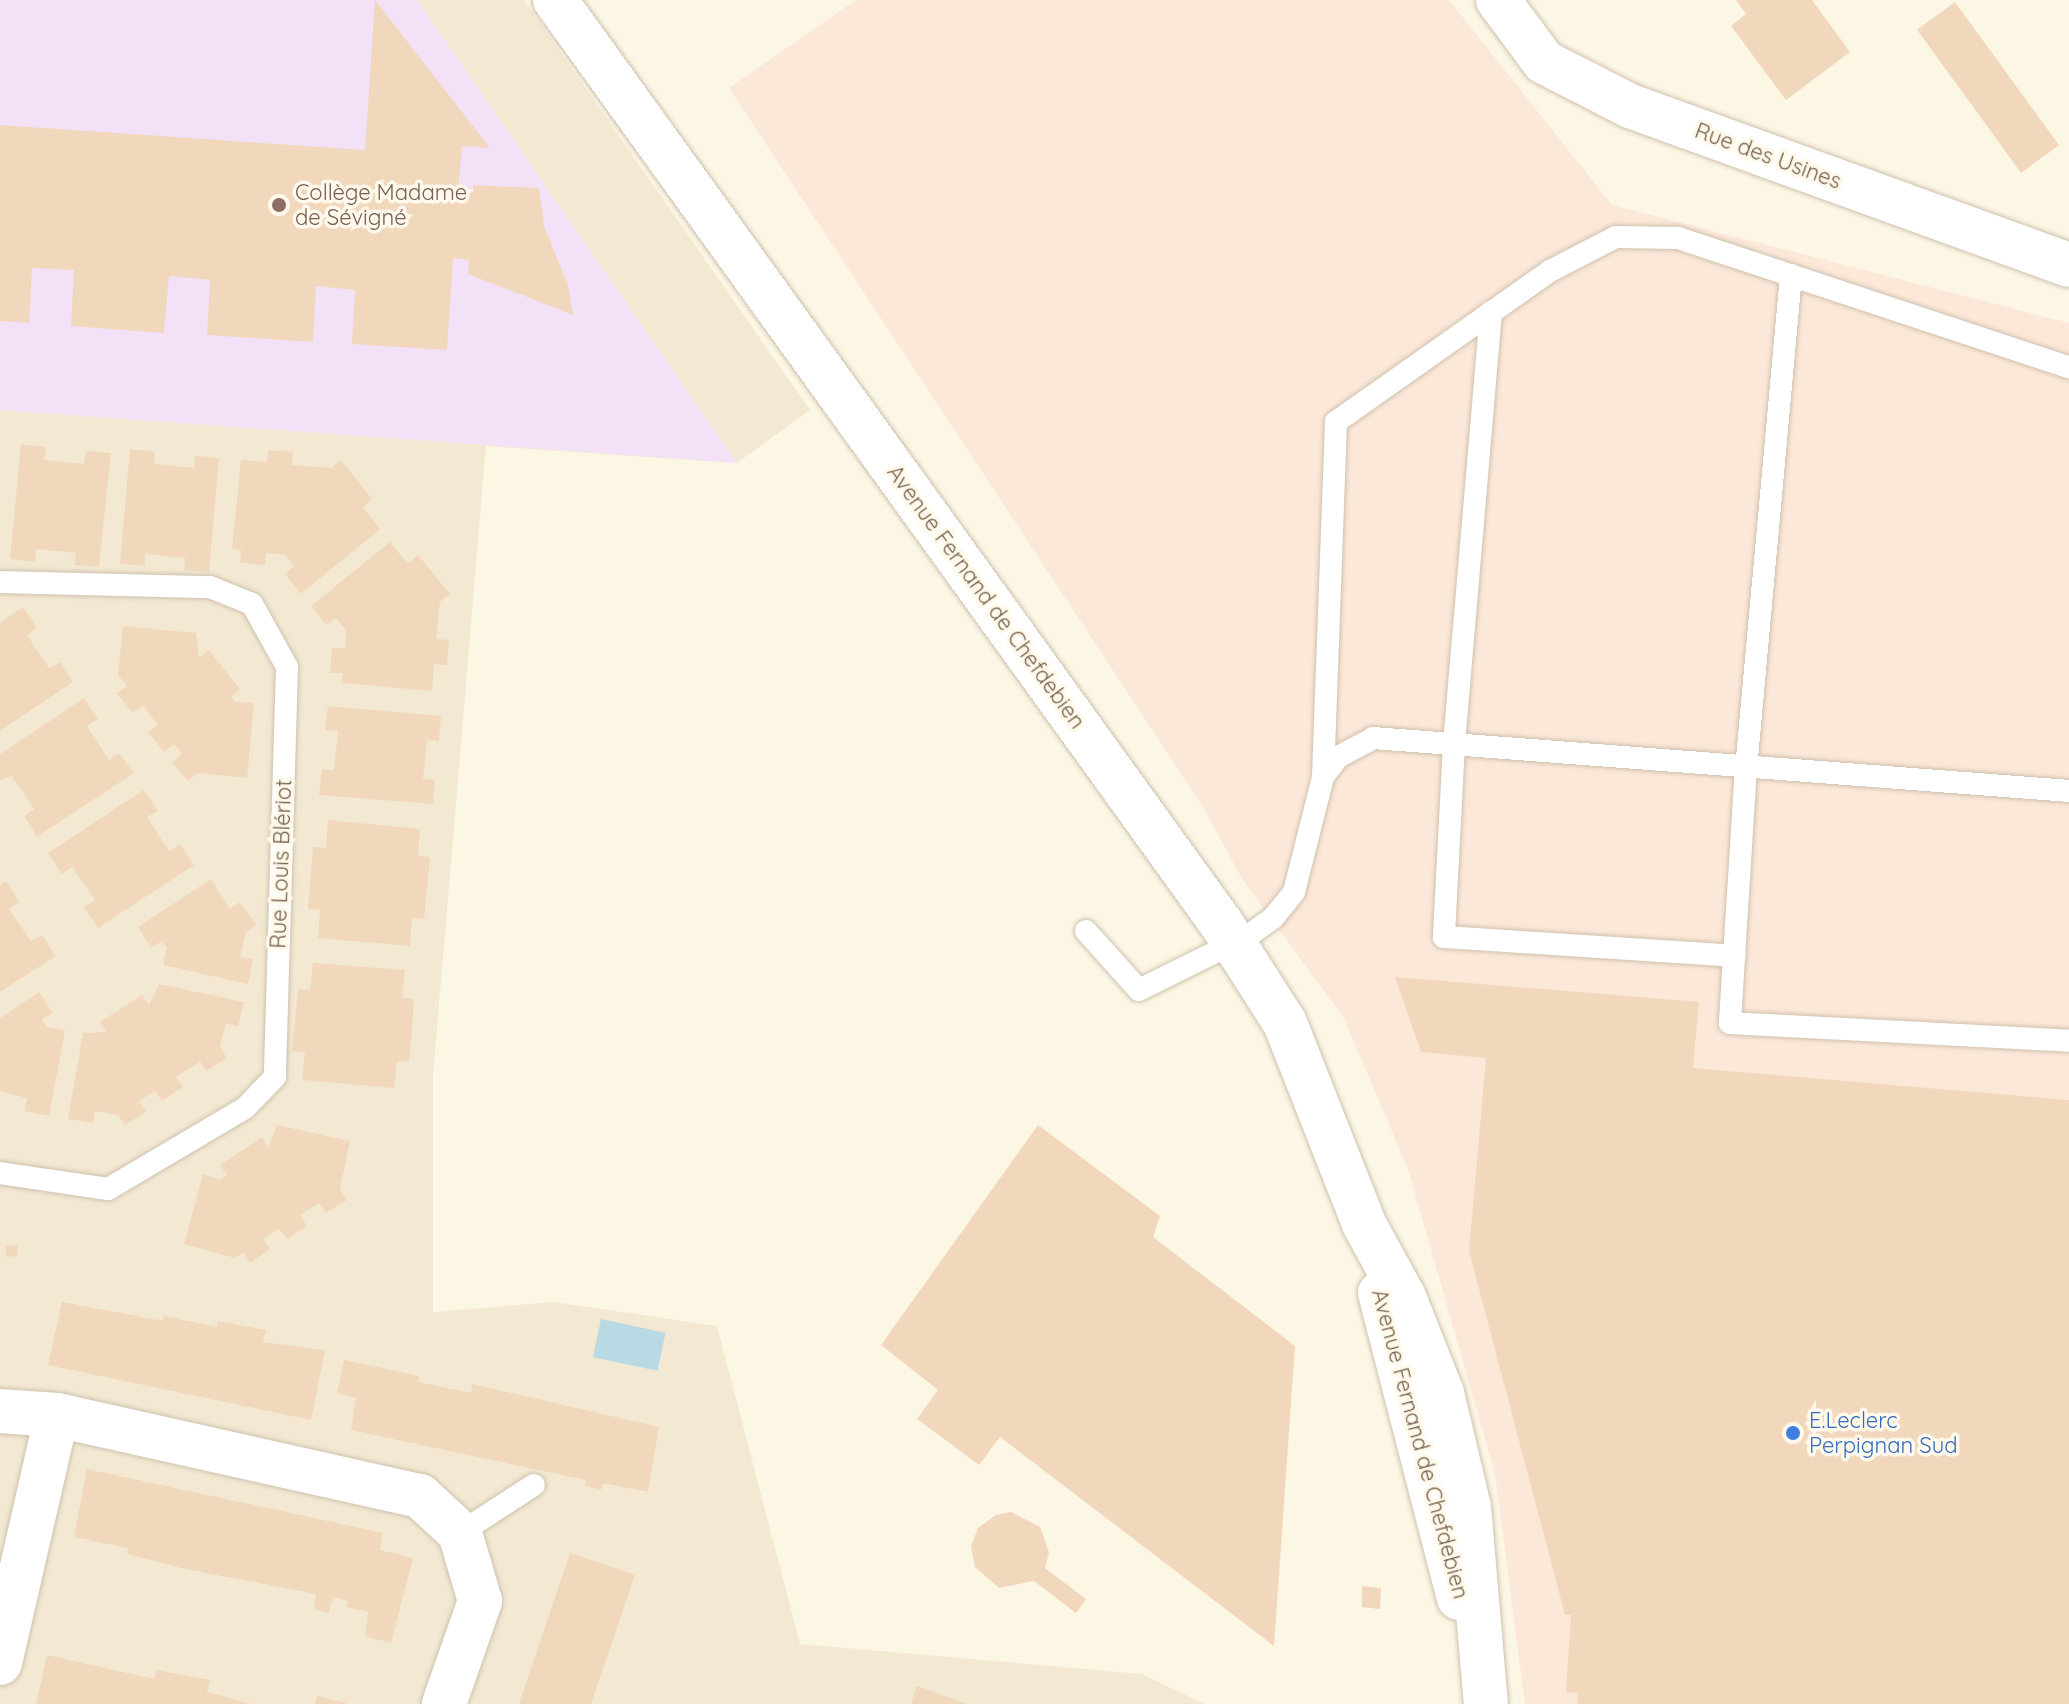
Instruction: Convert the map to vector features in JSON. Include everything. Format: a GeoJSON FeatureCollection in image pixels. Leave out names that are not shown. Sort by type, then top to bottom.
{"type":"FeatureCollection","features":[{"type":"Feature","properties":{"kind":"street","name":"Avenue Fernand de Chefdebien"},"geometry":{"type":"LineString","coordinates":[[555,0],[1234,944],[1285,1023],[1364,1224],[1440,1541],[1483,1684]]}},
{"type":"Feature","properties":{"kind":"street","name":"Rue des Usines"},"geometry":{"type":"LineString","coordinates":[[1498,0],[1544,62],[1630,106],[2069,265]]}},
{"type":"Feature","properties":{"kind":"street"},"geometry":{"type":"LineString","coordinates":[[0,1411],[57,1415],[420,1496],[460,1533],[480,1601],[444,1704]]}},
{"type":"Feature","properties":{"kind":"street"},"geometry":{"type":"LineString","coordinates":[[0,1663],[57,1415]]}},
{"type":"Feature","properties":{"kind":"lane"},"geometry":{"type":"LineString","coordinates":[[1086,931],[1139,990],[1234,944],[1273,918],[1294,892],[1323,777],[1336,422],[1550,271],[1616,237],[1678,238],[2069,367]]}},
{"type":"Feature","properties":{"kind":"lane"},"geometry":{"type":"LineString","coordinates":[[1791,275],[1746,767],[1730,1023],[2069,1041]]}},
{"type":"Feature","properties":{"kind":"lane"},"geometry":{"type":"LineString","coordinates":[[1491,312],[1454,744],[1444,937],[1734,956]]}},
{"type":"Feature","properties":{"kind":"lane","name":"Rue Louis Blériot"},"geometry":{"type":"LineString","coordinates":[[0,582],[210,587],[252,604],[287,667],[275,1077],[245,1108],[108,1189],[0,1173]]}},
{"type":"Feature","properties":{"kind":"lane"},"geometry":{"type":"LineString","coordinates":[[1323,777],[1338,757],[1373,738],[2069,791]]}},
{"type":"Feature","properties":{"kind":"lane"},"geometry":{"type":"LineString","coordinates":[[460,1533],[534,1485]]}},
{"type":"Feature","properties":{"kind":"shaded area"},"geometry":{"type":"Polygon","coordinates":[[[0,0],[524,0],[810,410],[737,463],[486,446],[433,1076],[433,1312],[554,1302],[717,1326],[800,1644],[1142,1674],[1204,1704],[0,1704],[0,0]]]}},
{"type":"Feature","properties":{"kind":"shaded area","name":"Collège Madame de Sévigné"},"geometry":{"type":"Polygon","coordinates":[[[0,0],[417,0],[737,463],[0,410],[0,0]]]}},
{"type":"Feature","properties":{"kind":"shaded area"},"geometry":{"type":"Polygon","coordinates":[[[856,0],[1449,0],[1612,205],[2069,323],[2069,1704],[1525,1704],[1495,1474],[1409,1172],[1344,1018],[1242,879],[1205,810],[729,88],[856,0]]]}},
{"type":"Feature","properties":{"kind":"water"},"geometry":{"type":"Polygon","coordinates":[[[601,1319],[666,1333],[657,1371],[593,1357],[601,1319]]]}},
{"type":"Feature","properties":{"kind":"building"},"geometry":{"type":"Polygon","coordinates":[[[375,0],[490,148],[462,146],[458,192],[473,193],[473,185],[539,188],[544,226],[568,285],[573,315],[468,274],[469,260],[453,258],[447,350],[352,344],[355,290],[316,286],[313,342],[207,335],[210,280],[169,276],[164,333],[71,326],[74,270],[32,268],[29,323],[0,321],[0,125],[365,150],[375,0]]]}},
{"type":"Feature","properties":{"kind":"building"},"geometry":{"type":"Polygon","coordinates":[[[1736,0],[1812,0],[1850,52],[1786,100],[1731,26],[1746,14],[1736,0]]]}},
{"type":"Feature","properties":{"kind":"building"},"geometry":{"type":"Polygon","coordinates":[[[1955,2],[2059,145],[2021,173],[1917,30],[1955,2]]]}},
{"type":"Feature","properties":{"kind":"building"},"geometry":{"type":"Polygon","coordinates":[[[21,444],[46,447],[44,460],[84,464],[86,451],[111,453],[99,567],[75,565],[76,553],[36,549],[35,562],[10,559],[21,444]]]}},
{"type":"Feature","properties":{"kind":"building"},"geometry":{"type":"Polygon","coordinates":[[[130,449],[155,452],[154,464],[194,468],[195,456],[219,458],[209,572],[184,570],[185,558],[145,554],[145,566],[120,564],[130,449]]]}},
{"type":"Feature","properties":{"kind":"building"},"geometry":{"type":"Polygon","coordinates":[[[268,450],[293,452],[292,465],[331,468],[341,460],[372,499],[363,507],[380,529],[301,594],[285,574],[294,566],[285,555],[266,553],[265,565],[240,563],[241,550],[232,549],[241,460],[267,462],[268,450]]]}},
{"type":"Feature","properties":{"kind":"building"},"geometry":{"type":"Polygon","coordinates":[[[390,542],[408,564],[418,555],[450,594],[440,602],[436,639],[449,640],[447,665],[434,664],[432,691],[342,683],[343,673],[330,673],[332,648],[345,648],[346,630],[336,618],[326,625],[311,606],[390,542]]]}},
{"type":"Feature","properties":{"kind":"building"},"geometry":{"type":"Polygon","coordinates":[[[23,607],[37,628],[27,635],[49,668],[60,662],[73,682],[0,731],[0,623],[23,607]]]}},
{"type":"Feature","properties":{"kind":"building"},"geometry":{"type":"Polygon","coordinates":[[[123,626],[196,633],[199,658],[209,650],[240,689],[231,697],[235,702],[254,703],[247,778],[198,773],[188,781],[172,762],[182,754],[174,744],[164,752],[148,732],[158,725],[143,706],[133,713],[117,693],[127,686],[118,675],[123,626]]]}},
{"type":"Feature","properties":{"kind":"building"},"geometry":{"type":"Polygon","coordinates":[[[84,698],[98,719],[87,726],[109,760],[119,753],[134,773],[37,837],[24,816],[34,809],[12,776],[0,780],[0,754],[84,698]]]}},
{"type":"Feature","properties":{"kind":"building"},"geometry":{"type":"Polygon","coordinates":[[[328,706],[441,716],[439,741],[427,740],[423,779],[435,780],[433,804],[319,795],[322,769],[334,770],[336,751],[338,731],[325,730],[328,706]]]}},
{"type":"Feature","properties":{"kind":"building"},"geometry":{"type":"Polygon","coordinates":[[[144,790],[158,811],[147,817],[169,851],[180,844],[194,865],[98,928],[84,907],[95,900],[72,867],[62,874],[48,853],[144,790]]]}},
{"type":"Feature","properties":{"kind":"building"},"geometry":{"type":"Polygon","coordinates":[[[328,820],[420,829],[418,856],[430,857],[424,919],[412,918],[410,946],[318,938],[320,910],[308,909],[313,847],[326,848],[328,820]]]}},
{"type":"Feature","properties":{"kind":"building"},"geometry":{"type":"Polygon","coordinates":[[[211,879],[230,909],[240,902],[256,925],[246,932],[240,957],[253,959],[248,984],[163,965],[167,948],[162,941],[151,948],[138,927],[211,879]]]}},
{"type":"Feature","properties":{"kind":"building"},"geometry":{"type":"Polygon","coordinates":[[[6,881],[19,902],[9,909],[31,941],[42,935],[56,956],[0,992],[0,885],[6,881]]]}},
{"type":"Feature","properties":{"kind":"building"},"geometry":{"type":"Polygon","coordinates":[[[313,963],[405,970],[402,998],[414,999],[412,1031],[409,1062],[397,1061],[394,1088],[302,1080],[305,1052],[292,1051],[298,989],[310,990],[313,963]]]}},
{"type":"Feature","properties":{"kind":"building","name":"E.Leclerc Perpignan Sud"},"geometry":{"type":"Polygon","coordinates":[[[1395,977],[1699,1002],[1693,1068],[2069,1100],[2069,1704],[1577,1704],[1578,1693],[1566,1692],[1571,1615],[1565,1615],[1469,1251],[1486,1058],[1421,1052],[1395,977]]]}},
{"type":"Feature","properties":{"kind":"building"},"geometry":{"type":"Polygon","coordinates":[[[159,984],[244,1002],[238,1027],[226,1023],[220,1047],[227,1058],[206,1071],[200,1061],[176,1077],[183,1087],[162,1101],[155,1091],[139,1101],[146,1112],[125,1125],[118,1115],[95,1111],[93,1123],[68,1119],[83,1033],[107,1032],[100,1022],[142,995],[149,1005],[159,984]]]}},
{"type":"Feature","properties":{"kind":"building"},"geometry":{"type":"Polygon","coordinates":[[[39,992],[53,1013],[42,1019],[46,1027],[65,1030],[49,1116],[24,1111],[27,1098],[0,1091],[0,1018],[39,992]]]}},
{"type":"Feature","properties":{"kind":"building"},"geometry":{"type":"Polygon","coordinates":[[[277,1125],[350,1141],[340,1189],[347,1200],[326,1213],[319,1203],[300,1215],[307,1226],[287,1239],[279,1229],[263,1239],[270,1249],[250,1263],[243,1252],[235,1258],[184,1244],[203,1174],[220,1180],[227,1175],[220,1165],[262,1137],[268,1148],[277,1125]]]}},
{"type":"Feature","properties":{"kind":"building"},"geometry":{"type":"Polygon","coordinates":[[[1038,1125],[1160,1216],[1153,1237],[1295,1346],[1274,1646],[1000,1437],[979,1465],[917,1419],[938,1390],[881,1345],[1038,1125]]]}},
{"type":"Feature","properties":{"kind":"building"},"geometry":{"type":"Polygon","coordinates":[[[18,1245],[17,1256],[6,1257],[6,1246],[18,1245]]]}},
{"type":"Feature","properties":{"kind":"building"},"geometry":{"type":"Polygon","coordinates":[[[62,1302],[163,1321],[164,1316],[217,1327],[218,1321],[266,1330],[263,1342],[325,1350],[311,1420],[48,1365],[62,1302]]]}},
{"type":"Feature","properties":{"kind":"building"},"geometry":{"type":"Polygon","coordinates":[[[344,1360],[419,1376],[418,1382],[471,1393],[472,1384],[659,1427],[648,1492],[603,1483],[601,1490],[585,1486],[586,1480],[351,1430],[356,1398],[337,1393],[344,1360]]]}},
{"type":"Feature","properties":{"kind":"building"},"geometry":{"type":"Polygon","coordinates":[[[87,1469],[383,1533],[380,1550],[413,1558],[391,1643],[365,1636],[368,1612],[346,1607],[348,1601],[333,1597],[329,1613],[314,1609],[316,1594],[181,1568],[127,1554],[128,1548],[74,1537],[87,1469]]]}},
{"type":"Feature","properties":{"kind":"building"},"geometry":{"type":"Polygon","coordinates":[[[1011,1512],[1040,1527],[1049,1552],[1045,1568],[1086,1599],[1076,1613],[1034,1581],[999,1588],[975,1567],[971,1546],[978,1528],[996,1515],[1011,1512]]]}},
{"type":"Feature","properties":{"kind":"building"},"geometry":{"type":"Polygon","coordinates":[[[570,1553],[635,1575],[591,1704],[519,1704],[570,1553]]]}},
{"type":"Feature","properties":{"kind":"building"},"geometry":{"type":"Polygon","coordinates":[[[1362,1586],[1381,1588],[1380,1609],[1362,1607],[1362,1586]]]}},
{"type":"Feature","properties":{"kind":"building"},"geometry":{"type":"Polygon","coordinates":[[[47,1655],[154,1679],[156,1670],[210,1680],[207,1692],[252,1704],[36,1704],[47,1655]]]}},
{"type":"Feature","properties":{"kind":"building"},"geometry":{"type":"Polygon","coordinates":[[[917,1686],[967,1704],[911,1704],[917,1686]]]}},
{"type":"Feature","properties":{"kind":"building"},"geometry":{"type":"Polygon","coordinates":[[[317,1696],[346,1703],[346,1704],[315,1704],[317,1696]]]}},
{"type":"Feature","properties":{"kind":"place","name":"Collège Madame de Sévigné"},"geometry":{"type":"Point","coordinates":[279,205]}},
{"type":"Feature","properties":{"kind":"place","name":"E.Leclerc Perpignan Sud"},"geometry":{"type":"Point","coordinates":[1793,1433]}}]}
